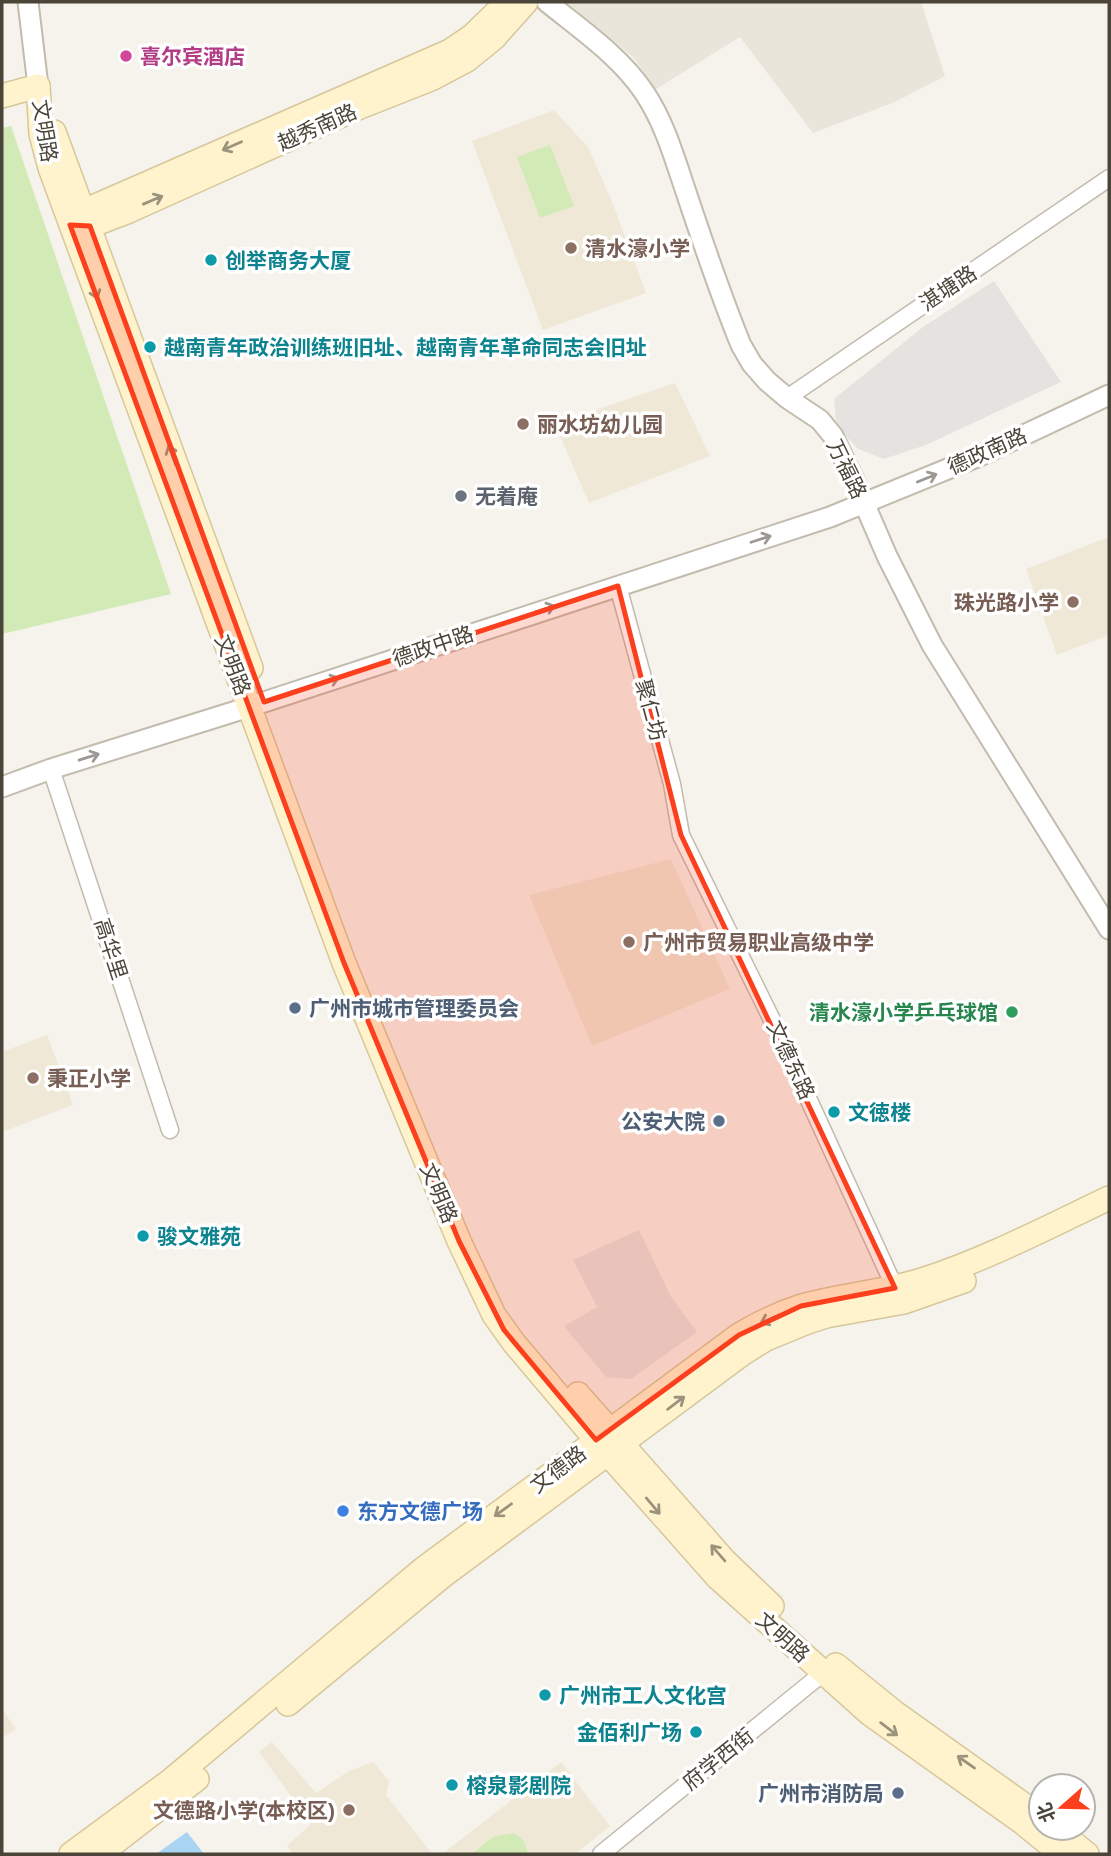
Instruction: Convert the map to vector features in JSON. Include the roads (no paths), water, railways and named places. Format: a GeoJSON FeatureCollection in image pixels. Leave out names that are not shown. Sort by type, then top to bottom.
{"type":"FeatureCollection","features":[{"type":"Feature","properties":{"kind":"main road","name":"越秀南路"},"geometry":{"type":"LineString","coordinates":[[82,221],[291,119],[441,55],[471,36],[506,2]]}},
{"type":"Feature","properties":{"kind":"main road","name":"越秀南路"},"geometry":{"type":"LineString","coordinates":[[82,221],[186,187],[360,107],[430,79],[467,60],[494,38],[526,2]]}},
{"type":"Feature","properties":{"kind":"main road"},"geometry":{"type":"LineString","coordinates":[[2,83],[38,86]]}},
{"type":"Feature","properties":{"kind":"main road"},"geometry":{"type":"LineString","coordinates":[[2,96],[38,86]]}},
{"type":"Feature","properties":{"kind":"main road","name":"文明路"},"geometry":{"type":"LineString","coordinates":[[38,86],[45,150],[82,221],[256,705],[387,1032],[491,1279],[519,1325],[609,1442],[829,1669],[891,1731],[981,1793],[1061,1854]]}},
{"type":"Feature","properties":{"kind":"main road","name":"文德路"},"geometry":{"type":"LineString","coordinates":[[100,1854],[250,1737],[444,1574],[609,1442],[716,1350],[754,1326],[801,1306],[895,1288],[974,1261],[1109,1198]]}},
{"type":"Feature","properties":{"kind":"main road","name":"文德路"},"geometry":{"type":"LineString","coordinates":[[71,1854],[202,1755],[423,1569],[741,1354],[788,1329],[826,1316],[878,1308],[929,1295],[997,1268],[1109,1216]]}},
{"type":"Feature","properties":{"kind":"main road","name":"文明路"},"geometry":{"type":"LineString","coordinates":[[829,1669],[1027,1807]]}},
{"type":"Feature","properties":{"kind":"main road"},"geometry":{"type":"LineString","coordinates":[[1072,1842],[1087,1854]]}},
{"type":"Feature","properties":{"kind":"street"},"geometry":{"type":"LineString","coordinates":[[28,2],[38,86]]}},
{"type":"Feature","properties":{"kind":"street","name":"万福路"},"geometry":{"type":"LineString","coordinates":[[547,2],[593,38],[644,91],[666,135],[741,345],[752,364],[787,398],[820,420],[833,436],[887,556],[932,645],[1109,929]]}},
{"type":"Feature","properties":{"kind":"street","name":"湛塘路"},"geometry":{"type":"LineString","coordinates":[[787,398],[1109,178]]}},
{"type":"Feature","properties":{"kind":"street","name":"德政南路"},"geometry":{"type":"LineString","coordinates":[[864,503],[977,457],[1109,397]]}},
{"type":"Feature","properties":{"kind":"street","name":"德政中路"},"geometry":{"type":"LineString","coordinates":[[2,788],[51,769],[256,705],[830,517],[864,503]]}},
{"type":"Feature","properties":{"kind":"street","name":"聚仁坊"},"geometry":{"type":"LineString","coordinates":[[618,586],[672,784],[681,835]]}},
{"type":"Feature","properties":{"kind":"street","name":"高华里"},"geometry":{"type":"LineString","coordinates":[[51,769],[170,1130]]}},
{"type":"Feature","properties":{"kind":"street","name":"文德东路"},"geometry":{"type":"LineString","coordinates":[[681,835],[775,1026],[895,1288]]}},
{"type":"Feature","properties":{"kind":"street","name":"府学西街"},"geometry":{"type":"LineString","coordinates":[[601,1854],[829,1669]]}},
{"type":"Feature","properties":{"kind":"water"},"geometry":{"type":"Polygon","coordinates":[[[187,1832],[204,1854],[156,1854],[187,1832]]]}},
{"type":"Feature","properties":{"kind":"place","name":"喜尔宾酒店"},"geometry":{"type":"Point","coordinates":[126,56]}},
{"type":"Feature","properties":{"kind":"place","name":"清水濠小学"},"geometry":{"type":"Point","coordinates":[571,248]}},
{"type":"Feature","properties":{"kind":"place","name":"创举商务大厦"},"geometry":{"type":"Point","coordinates":[211,260]}},
{"type":"Feature","properties":{"kind":"place","name":"越南青年政治训练班旧址、越南青年革命同志会旧址"},"geometry":{"type":"Point","coordinates":[150,347]}},
{"type":"Feature","properties":{"kind":"place","name":"丽水坊幼儿园"},"geometry":{"type":"Point","coordinates":[523,424]}},
{"type":"Feature","properties":{"kind":"place","name":"无着庵"},"geometry":{"type":"Point","coordinates":[461,496]}},
{"type":"Feature","properties":{"kind":"place","name":"珠光路小学"},"geometry":{"type":"Point","coordinates":[1073,602]}},
{"type":"Feature","properties":{"kind":"place","name":"广州市贸易职业高级中学"},"geometry":{"type":"Point","coordinates":[629,942]}},
{"type":"Feature","properties":{"kind":"place","name":"广州市城市管理委员会"},"geometry":{"type":"Point","coordinates":[295,1008]}},
{"type":"Feature","properties":{"kind":"place","name":"清水濠小学乒乓球馆"},"geometry":{"type":"Point","coordinates":[1012,1012]}},
{"type":"Feature","properties":{"kind":"place","name":"秉正小学"},"geometry":{"type":"Point","coordinates":[33,1078]}},
{"type":"Feature","properties":{"kind":"place","name":"文徳楼"},"geometry":{"type":"Point","coordinates":[834,1112]}},
{"type":"Feature","properties":{"kind":"place","name":"公安大院"},"geometry":{"type":"Point","coordinates":[719,1121]}},
{"type":"Feature","properties":{"kind":"place","name":"骏文雅苑"},"geometry":{"type":"Point","coordinates":[143,1236]}},
{"type":"Feature","properties":{"kind":"place","name":"东方文德广场"},"geometry":{"type":"Point","coordinates":[343,1511]}},
{"type":"Feature","properties":{"kind":"place","name":"广州市工人文化宫"},"geometry":{"type":"Point","coordinates":[545,1695]}},
{"type":"Feature","properties":{"kind":"place","name":"金佰利广场"},"geometry":{"type":"Point","coordinates":[696,1732]}},
{"type":"Feature","properties":{"kind":"place","name":"榕泉影剧院"},"geometry":{"type":"Point","coordinates":[452,1785]}},
{"type":"Feature","properties":{"kind":"place","name":"广州市消防局"},"geometry":{"type":"Point","coordinates":[898,1793]}},
{"type":"Feature","properties":{"kind":"place","name":"文德路小学(本校区)"},"geometry":{"type":"Point","coordinates":[349,1810]}}]}
